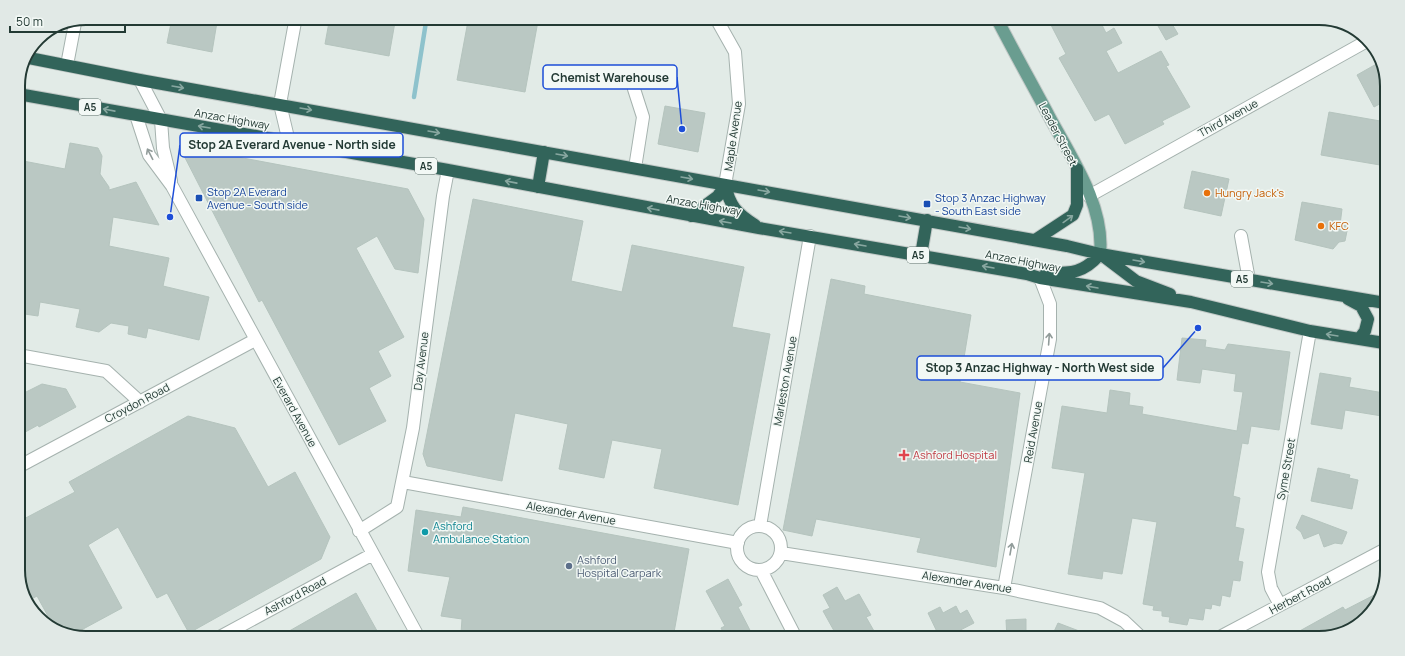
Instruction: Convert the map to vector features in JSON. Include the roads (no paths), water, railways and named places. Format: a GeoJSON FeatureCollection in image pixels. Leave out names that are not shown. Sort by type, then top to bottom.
{"type":"FeatureCollection","features":[{"type":"Feature","properties":{"kind":"highway","name":"Anzac Highway"},"geometry":{"type":"LineString","coordinates":[[32,59],[140,80],[926,220],[1035,240],[1100,254],[1380,302]]}},
{"type":"Feature","properties":{"kind":"highway","name":"Anzac Highway"},"geometry":{"type":"LineString","coordinates":[[25,95],[538,186],[691,216],[1027,274],[1040,278],[1191,302],[1310,331],[1380,342]]}},
{"type":"Feature","properties":{"kind":"highway"},"geometry":{"type":"LineString","coordinates":[[538,186],[544,152]]}},
{"type":"Feature","properties":{"kind":"highway"},"geometry":{"type":"LineString","coordinates":[[1035,240],[1074,215],[1077,199],[1077,169]]}},
{"type":"Feature","properties":{"kind":"highway"},"geometry":{"type":"LineString","coordinates":[[691,216],[718,196],[725,185]]}},
{"type":"Feature","properties":{"kind":"highway"},"geometry":{"type":"LineString","coordinates":[[725,185],[729,201],[733,207],[742,216],[759,228]]}},
{"type":"Feature","properties":{"kind":"highway"},"geometry":{"type":"LineString","coordinates":[[921,255],[926,220]]}},
{"type":"Feature","properties":{"kind":"highway"},"geometry":{"type":"LineString","coordinates":[[1027,274],[1074,273],[1092,265],[1100,254],[1136,281],[1191,302]]}},
{"type":"Feature","properties":{"kind":"highway"},"geometry":{"type":"LineString","coordinates":[[1342,295],[1361,306],[1368,319],[1367,325],[1359,339]]}},
{"type":"Feature","properties":{"kind":"main road","name":"Leader Street"},"geometry":{"type":"LineString","coordinates":[[1000,25],[1077,169],[1089,196],[1102,238],[1100,254]]}},
{"type":"Feature","properties":{"kind":"street"},"geometry":{"type":"LineString","coordinates":[[289,142],[280,104],[294,25]]}},
{"type":"Feature","properties":{"kind":"street","name":"Maple Avenue"},"geometry":{"type":"LineString","coordinates":[[721,25],[735,52],[739,104],[725,185]]}},
{"type":"Feature","properties":{"kind":"street"},"geometry":{"type":"LineString","coordinates":[[67,65],[74,26]]}},
{"type":"Feature","properties":{"kind":"street","name":"Third Avenue"},"geometry":{"type":"LineString","coordinates":[[1089,196],[1362,44]]}},
{"type":"Feature","properties":{"kind":"street","name":"Everard Avenue"},"geometry":{"type":"LineString","coordinates":[[140,80],[161,120],[163,148],[172,186]]}},
{"type":"Feature","properties":{"kind":"street"},"geometry":{"type":"LineString","coordinates":[[634,89],[643,117],[635,168]]}},
{"type":"Feature","properties":{"kind":"street","name":"Everard Avenue"},"geometry":{"type":"LineString","coordinates":[[136,116],[149,155],[172,186],[359,531],[415,631]]}},
{"type":"Feature","properties":{"kind":"street","name":"Day Avenue"},"geometry":{"type":"LineString","coordinates":[[359,531],[397,507],[413,428],[442,196],[448,170]]}},
{"type":"Feature","properties":{"kind":"street","name":"Marleston Avenue"},"geometry":{"type":"LineString","coordinates":[[760,526],[810,236]]}},
{"type":"Feature","properties":{"kind":"street"},"geometry":{"type":"LineString","coordinates":[[1241,236],[1249,280]]}},
{"type":"Feature","properties":{"kind":"street","name":"Reid Avenue"},"geometry":{"type":"LineString","coordinates":[[1004,588],[1050,340],[1050,304],[1040,278]]}},
{"type":"Feature","properties":{"kind":"street","name":"Syme Street"},"geometry":{"type":"LineString","coordinates":[[1280,605],[1271,588],[1268,572],[1310,331]]}},
{"type":"Feature","properties":{"kind":"street","name":"Croydon Road"},"geometry":{"type":"LineString","coordinates":[[25,463],[255,340]]}},
{"type":"Feature","properties":{"kind":"street"},"geometry":{"type":"LineString","coordinates":[[25,356],[106,371],[140,402]]}},
{"type":"Feature","properties":{"kind":"street","name":"Alexander Avenue"},"geometry":{"type":"LineString","coordinates":[[403,482],[738,543]]}},
{"type":"Feature","properties":{"kind":"street"},"geometry":{"type":"LineString","coordinates":[[753,526],[760,526],[774,532],[781,543],[781,552],[777,561],[768,568],[761,570],[748,567],[743,562],[739,554],[738,543],[744,532],[753,526]]}},
{"type":"Feature","properties":{"kind":"street","name":"Alexander Avenue"},"geometry":{"type":"LineString","coordinates":[[781,552],[1004,588],[1100,608],[1124,621],[1135,631]]}},
{"type":"Feature","properties":{"kind":"street","name":"Herbert Road"},"geometry":{"type":"LineString","coordinates":[[1231,631],[1380,552]]}},
{"type":"Feature","properties":{"kind":"street","name":"Ashford Road"},"geometry":{"type":"LineString","coordinates":[[231,631],[373,554]]}},
{"type":"Feature","properties":{"kind":"street"},"geometry":{"type":"LineString","coordinates":[[761,570],[792,631]]}},
{"type":"Feature","properties":{"kind":"waterway"},"geometry":{"type":"LineString","coordinates":[[414,97],[426,25]]}},
{"type":"Feature","properties":{"kind":"place","name":"Chemist Warehouse"},"geometry":{"type":"Point","coordinates":[682,129]}},
{"type":"Feature","properties":{"kind":"place","name":"Hungry Jack's"},"geometry":{"type":"Point","coordinates":[1207,193]}},
{"type":"Feature","properties":{"kind":"place","name":"Stop 2A Everard Avenue - South side"},"geometry":{"type":"Point","coordinates":[199,198]}},
{"type":"Feature","properties":{"kind":"place","name":"Stop 3 Anzac Highway - South East side"},"geometry":{"type":"Point","coordinates":[927,204]}},
{"type":"Feature","properties":{"kind":"place","name":"Stop 2A Everard Avenue - North side"},"geometry":{"type":"Point","coordinates":[170,217]}},
{"type":"Feature","properties":{"kind":"place","name":"KFC"},"geometry":{"type":"Point","coordinates":[1321,226]}},
{"type":"Feature","properties":{"kind":"place","name":"Stop 3 Anzac Highway - North West side"},"geometry":{"type":"Point","coordinates":[1198,328]}},
{"type":"Feature","properties":{"kind":"place","name":"Ashford Hospital"},"geometry":{"type":"Point","coordinates":[904,455]}},
{"type":"Feature","properties":{"kind":"place","name":"Ashford Ambulance Station"},"geometry":{"type":"Point","coordinates":[425,532]}},
{"type":"Feature","properties":{"kind":"place","name":"Ashford Hospital Carpark"},"geometry":{"type":"Point","coordinates":[569,566]}}]}
